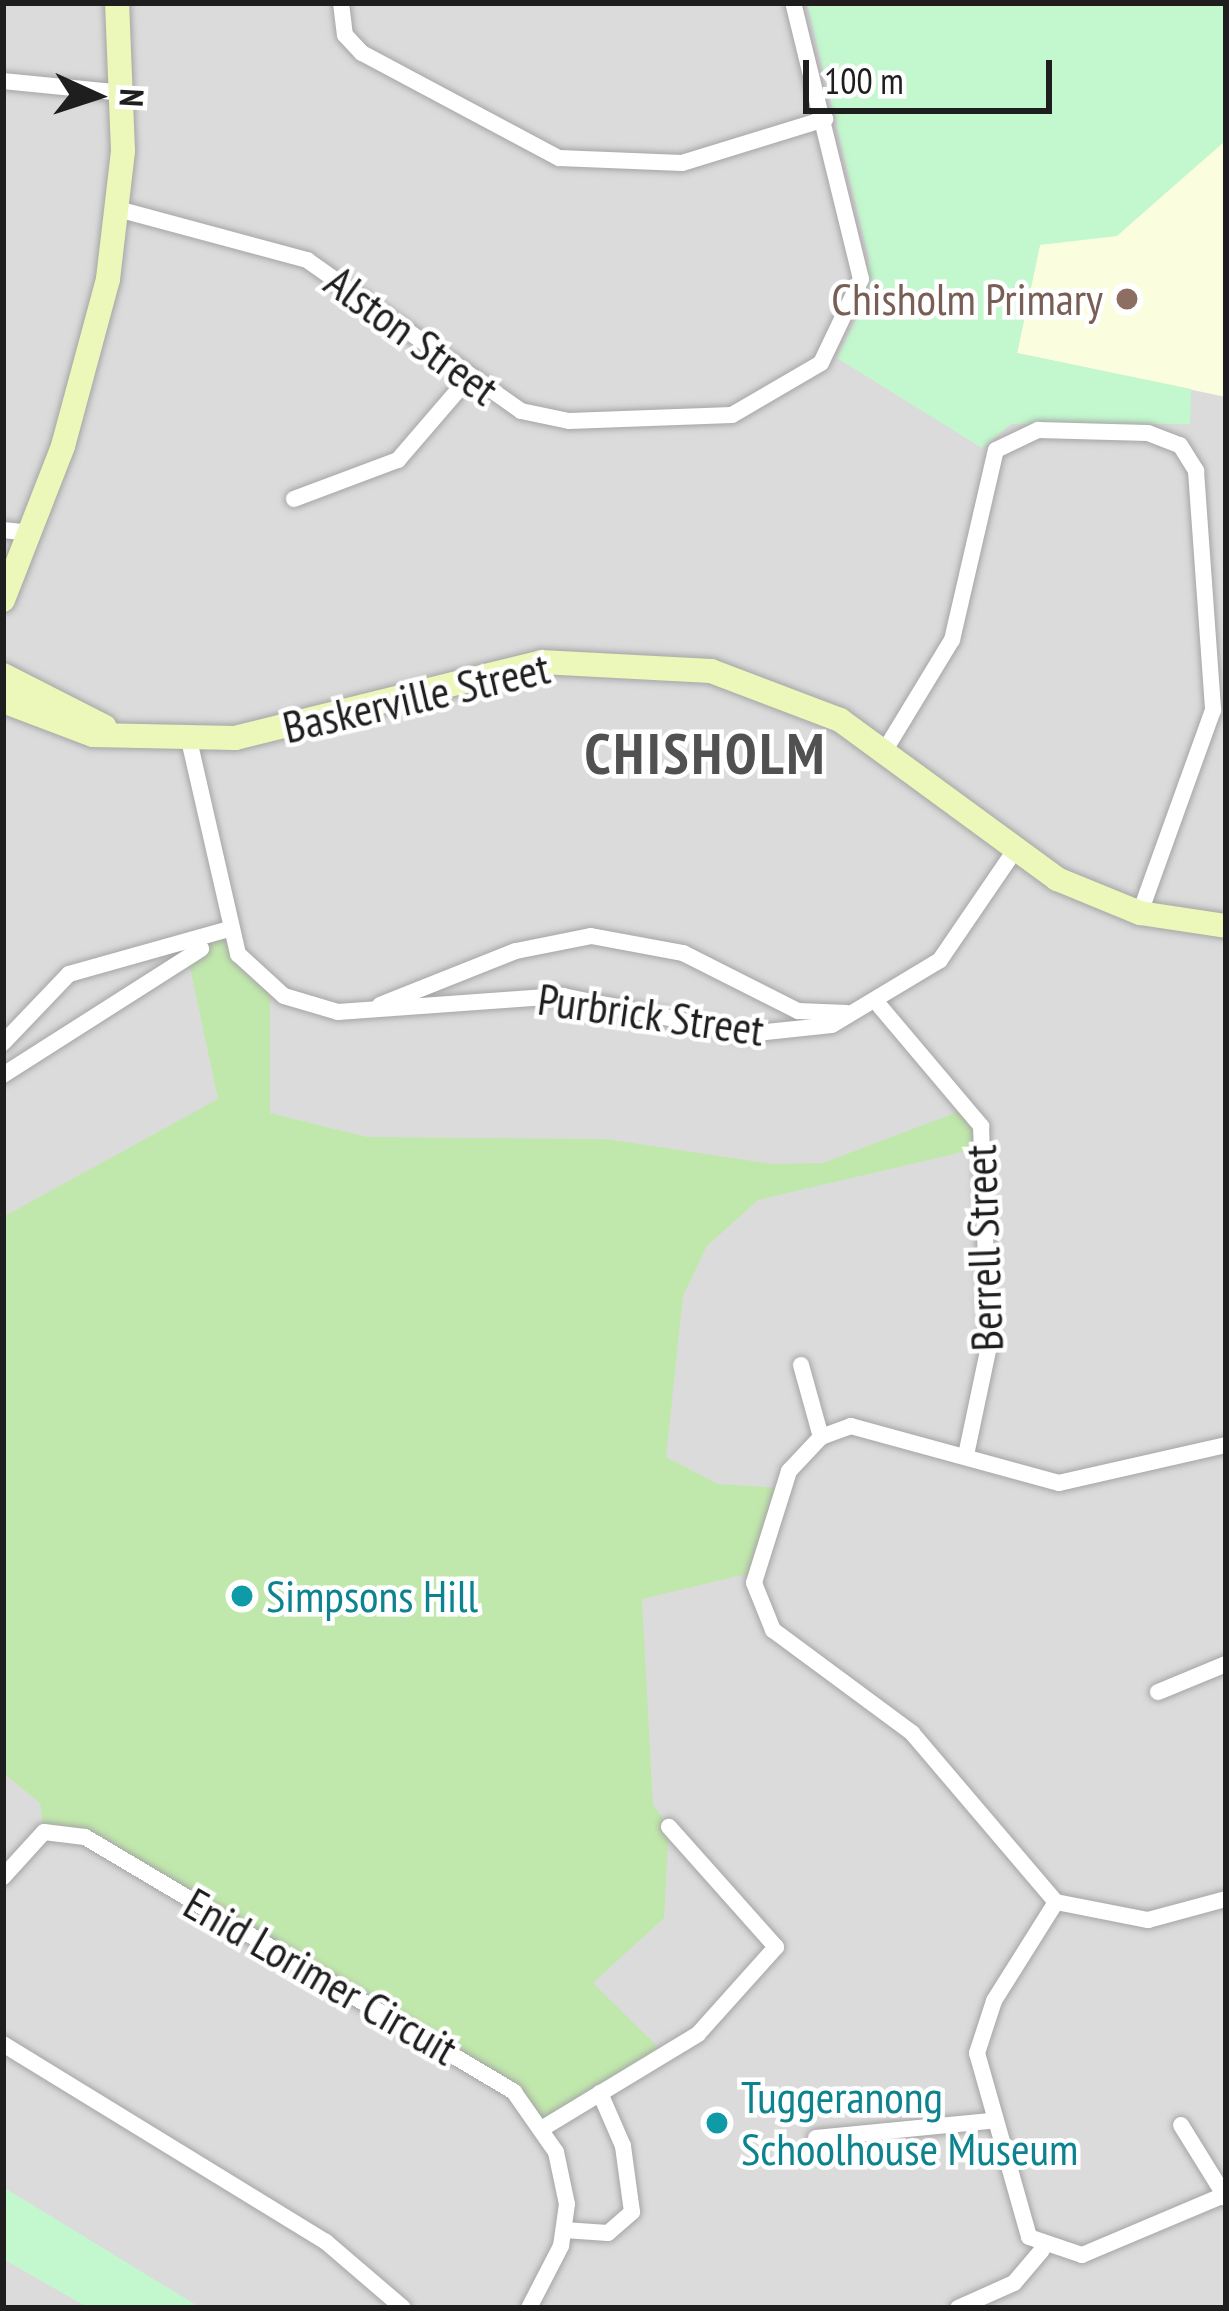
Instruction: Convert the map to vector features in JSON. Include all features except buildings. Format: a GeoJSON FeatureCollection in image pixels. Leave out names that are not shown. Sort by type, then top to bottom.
{"type":"FeatureCollection","features":[{"type":"Feature","properties":{"kind":"street"},"geometry":{"type":"LineString","coordinates":[[3,600],[31,533],[89,358],[118,209],[123,93],[117,3]]}},
{"type":"Feature","properties":{"kind":"street"},"geometry":{"type":"LineString","coordinates":[[341,3],[345,35],[362,52],[559,158],[682,163],[825,119]]}},
{"type":"Feature","properties":{"kind":"street","name":"Alston Street"},"geometry":{"type":"LineString","coordinates":[[118,209],[307,260],[466,381],[569,421],[696,422],[796,385],[832,351],[861,279],[793,3]]}},
{"type":"Feature","properties":{"kind":"street"},"geometry":{"type":"LineString","coordinates":[[3,81],[123,93]]}},
{"type":"Feature","properties":{"kind":"street"},"geometry":{"type":"LineString","coordinates":[[294,499],[398,460],[466,381]]}},
{"type":"Feature","properties":{"kind":"street"},"geometry":{"type":"LineString","coordinates":[[885,750],[952,640],[996,450],[1038,430],[1148,433],[1180,445],[1196,471],[1213,710],[1140,913]]}},
{"type":"Feature","properties":{"kind":"street"},"geometry":{"type":"LineString","coordinates":[[3,530],[31,533]]}},
{"type":"Feature","properties":{"kind":"street","name":"Baskerville Street"},"geometry":{"type":"LineString","coordinates":[[3,701],[74,731],[189,740],[280,730],[486,672],[598,659],[738,678],[885,750],[1013,853],[1140,913],[1226,926]]}},
{"type":"Feature","properties":{"kind":"street","name":"Baskerville Street"},"geometry":{"type":"LineString","coordinates":[[3,676],[112,732]]}},
{"type":"Feature","properties":{"kind":"street"},"geometry":{"type":"LineString","coordinates":[[189,740],[220,933]]}},
{"type":"Feature","properties":{"kind":"street","name":"Purbrick Street"},"geometry":{"type":"LineString","coordinates":[[220,933],[284,996],[361,1013],[562,995],[747,1034],[832,1025],[872,1007],[952,946],[1013,853]]}},
{"type":"Feature","properties":{"kind":"street"},"geometry":{"type":"LineString","coordinates":[[3,1043],[69,974],[220,933]]}},
{"type":"Feature","properties":{"kind":"street"},"geometry":{"type":"LineString","coordinates":[[3,1075],[220,933]]}},
{"type":"Feature","properties":{"kind":"street","name":"Purbrick Street"},"geometry":{"type":"LineString","coordinates":[[361,1013],[516,951],[591,937],[683,953],[798,1012],[872,1007]]}},
{"type":"Feature","properties":{"kind":"street","name":"Berrell Street"},"geometry":{"type":"LineString","coordinates":[[872,1007],[981,1126],[989,1346],[966,1455]]}},
{"type":"Feature","properties":{"kind":"street"},"geometry":{"type":"LineString","coordinates":[[801,1365],[821,1437]]}},
{"type":"Feature","properties":{"kind":"street"},"geometry":{"type":"LineString","coordinates":[[1226,1445],[1059,1483],[874,1425],[821,1437],[789,1471],[756,1558],[760,1607],[793,1649],[912,1732],[1056,1902],[1148,1920],[1226,1899]]}},
{"type":"Feature","properties":{"kind":"street"},"geometry":{"type":"LineString","coordinates":[[1158,1692],[1226,1664]]}},
{"type":"Feature","properties":{"kind":"street"},"geometry":{"type":"LineString","coordinates":[[543,2128],[725,2012],[776,1947],[669,1827]]}},
{"type":"Feature","properties":{"kind":"street","name":"Enid Lorimer Circuit"},"geometry":{"type":"LineString","coordinates":[[3,1876],[44,1832],[85,1837],[488,2073],[543,2128],[564,2177],[564,2230],[529,2308]]}},
{"type":"Feature","properties":{"kind":"street"},"geometry":{"type":"LineString","coordinates":[[1056,1902],[982,2026],[990,2121],[1021,2222],[1042,2249],[1082,2255],[1224,2197],[1181,2125]]}},
{"type":"Feature","properties":{"kind":"street"},"geometry":{"type":"LineString","coordinates":[[3,2044],[326,2242],[404,2308]]}},
{"type":"Feature","properties":{"kind":"street"},"geometry":{"type":"LineString","coordinates":[[564,2230],[608,2233],[632,2212],[623,2146],[600,2093]]}},
{"type":"Feature","properties":{"kind":"street"},"geometry":{"type":"LineString","coordinates":[[816,2138],[990,2121]]}},
{"type":"Feature","properties":{"kind":"street"},"geometry":{"type":"LineString","coordinates":[[958,2308],[1014,2284],[1042,2249]]}},
{"type":"Feature","properties":{"kind":"shaded area"},"geometry":{"type":"Polygon","coordinates":[[[3,3],[1226,3],[1226,2308],[3,2308],[3,3]]]}},
{"type":"Feature","properties":{"kind":"shaded area","name":"Chisholm Primary"},"geometry":{"type":"Polygon","coordinates":[[[1226,140],[1226,397],[1017,353],[1040,244],[1117,235],[1226,140]]]}},
{"type":"Feature","properties":{"kind":"green space"},"geometry":{"type":"Polygon","coordinates":[[[807,3],[1226,3],[1226,140],[1117,236],[1040,245],[1017,353],[1191,389],[1190,424],[1011,424],[982,448],[837,358],[863,305],[869,258],[807,3]]]}},
{"type":"Feature","properties":{"kind":"green space","name":"Simpsons Hill"},"geometry":{"type":"Polygon","coordinates":[[[226,930],[270,987],[270,1113],[367,1137],[606,1139],[773,1164],[823,1163],[973,1106],[984,1147],[758,1200],[707,1246],[683,1296],[666,1457],[718,1484],[783,1488],[755,1572],[642,1599],[653,1805],[669,1827],[664,1918],[593,1983],[665,2054],[543,2128],[514,2092],[85,1837],[44,1832],[40,1803],[3,1773],[3,1217],[218,1099],[188,958],[226,930]]]}},
{"type":"Feature","properties":{"kind":"green space"},"geometry":{"type":"Polygon","coordinates":[[[3,2187],[201,2308],[89,2308],[3,2259],[3,2187]]]}},
{"type":"Feature","properties":{"kind":"place","name":"Chisholm Primary"},"geometry":{"type":"Point","coordinates":[1127,299]}},
{"type":"Feature","properties":{"kind":"place","name":"Simpsons Hill"},"geometry":{"type":"Point","coordinates":[242,1596]}},
{"type":"Feature","properties":{"kind":"place","name":"Tuggeranong Schoolhouse Museum"},"geometry":{"type":"Point","coordinates":[717,2123]}},
{"type":"Feature","properties":{"kind":"district","name":"CHISHOLM"},"geometry":{"type":"Point","coordinates":[706,754]}}]}
